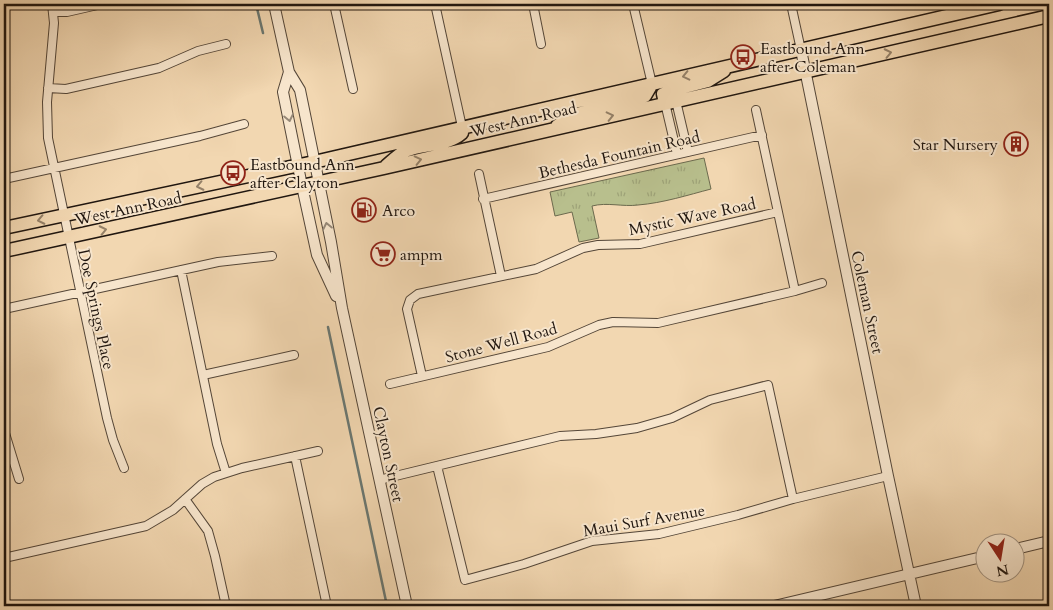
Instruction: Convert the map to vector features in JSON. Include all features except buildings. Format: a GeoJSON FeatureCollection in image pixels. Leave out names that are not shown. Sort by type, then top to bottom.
{"type":"FeatureCollection","features":[{"type":"Feature","properties":{"kind":"main road","name":"West Ann Road"},"geometry":{"type":"LineString","coordinates":[[4,228],[314,162],[999,4]]}},
{"type":"Feature","properties":{"kind":"main road","name":"West Ann Road"},"geometry":{"type":"LineString","coordinates":[[4,251],[318,183],[1049,16]]}},
{"type":"Feature","properties":{"kind":"main road"},"geometry":{"type":"LineString","coordinates":[[671,102],[663,94],[708,80],[737,64]]}},
{"type":"Feature","properties":{"kind":"main road"},"geometry":{"type":"LineString","coordinates":[[553,129],[573,114],[645,96],[652,84]]}},
{"type":"Feature","properties":{"kind":"main road"},"geometry":{"type":"LineString","coordinates":[[384,168],[403,152],[445,142],[458,136],[462,133],[462,127]]}},
{"type":"Feature","properties":{"kind":"street"},"geometry":{"type":"LineString","coordinates":[[53,8],[67,12],[102,4]]}},
{"type":"Feature","properties":{"kind":"street","name":"Clayton Street"},"geometry":{"type":"LineString","coordinates":[[274,4],[289,72],[300,90],[333,252],[342,308],[407,606]]}},
{"type":"Feature","properties":{"kind":"street"},"geometry":{"type":"LineString","coordinates":[[334,4],[353,89]]}},
{"type":"Feature","properties":{"kind":"street"},"geometry":{"type":"LineString","coordinates":[[435,4],[462,127]]}},
{"type":"Feature","properties":{"kind":"street"},"geometry":{"type":"LineString","coordinates":[[533,4],[541,44]]}},
{"type":"Feature","properties":{"kind":"street"},"geometry":{"type":"LineString","coordinates":[[633,4],[652,84]]}},
{"type":"Feature","properties":{"kind":"street","name":"Coleman Street"},"geometry":{"type":"LineString","coordinates":[[791,4],[916,606]]}},
{"type":"Feature","properties":{"kind":"street","name":"Doe Springs Place"},"geometry":{"type":"LineString","coordinates":[[53,8],[54,23],[46,123],[53,168],[106,418],[112,440],[124,468]]}},
{"type":"Feature","properties":{"kind":"street"},"geometry":{"type":"LineString","coordinates":[[48,88],[66,89],[159,68],[198,51],[226,44]]}},
{"type":"Feature","properties":{"kind":"street","name":"Clayton Street"},"geometry":{"type":"LineString","coordinates":[[289,72],[283,92],[302,186],[318,255],[342,308]]}},
{"type":"Feature","properties":{"kind":"street"},"geometry":{"type":"LineString","coordinates":[[671,102],[688,152]]}},
{"type":"Feature","properties":{"kind":"street"},"geometry":{"type":"LineString","coordinates":[[671,102],[678,154]]}},
{"type":"Feature","properties":{"kind":"street"},"geometry":{"type":"LineString","coordinates":[[756,110],[794,291]]}},
{"type":"Feature","properties":{"kind":"street"},"geometry":{"type":"LineString","coordinates":[[4,179],[200,136],[244,124]]}},
{"type":"Feature","properties":{"kind":"street","name":"Bethesda Fountain Road"},"geometry":{"type":"LineString","coordinates":[[483,199],[762,135]]}},
{"type":"Feature","properties":{"kind":"street"},"geometry":{"type":"LineString","coordinates":[[479,174],[501,276]]}},
{"type":"Feature","properties":{"kind":"street","name":"Mystic Wave Road"},"geometry":{"type":"LineString","coordinates":[[422,376],[407,309],[410,300],[418,294],[536,269],[583,248],[598,245],[640,244],[778,212]]}},
{"type":"Feature","properties":{"kind":"street"},"geometry":{"type":"LineString","coordinates":[[318,255],[333,252]]}},
{"type":"Feature","properties":{"kind":"street"},"geometry":{"type":"LineString","coordinates":[[4,309],[218,262],[272,256]]}},
{"type":"Feature","properties":{"kind":"street"},"geometry":{"type":"LineString","coordinates":[[181,270],[217,444],[226,473]]}},
{"type":"Feature","properties":{"kind":"street","name":"Stone Well Road"},"geometry":{"type":"LineString","coordinates":[[390,384],[548,347],[599,325],[613,322],[658,322],[822,283]]}},
{"type":"Feature","properties":{"kind":"street"},"geometry":{"type":"LineString","coordinates":[[203,376],[294,355]]}},
{"type":"Feature","properties":{"kind":"street"},"geometry":{"type":"LineString","coordinates":[[379,480],[560,436],[596,434],[637,428],[672,418],[710,400],[768,385],[793,499]]}},
{"type":"Feature","properties":{"kind":"street"},"geometry":{"type":"LineString","coordinates":[[4,430],[19,479]]}},
{"type":"Feature","properties":{"kind":"street"},"geometry":{"type":"LineString","coordinates":[[4,558],[146,526],[165,515],[202,484],[226,473],[318,451]]}},
{"type":"Feature","properties":{"kind":"street"},"geometry":{"type":"LineString","coordinates":[[294,456],[327,606]]}},
{"type":"Feature","properties":{"kind":"street","name":"Maui Surf Avenue"},"geometry":{"type":"LineString","coordinates":[[437,466],[465,580],[524,564],[592,542],[659,534],[888,476]]}},
{"type":"Feature","properties":{"kind":"street"},"geometry":{"type":"LineString","coordinates":[[184,499],[208,531],[226,606]]}},
{"type":"Feature","properties":{"kind":"street"},"geometry":{"type":"LineString","coordinates":[[1026,547],[1049,541]]}},
{"type":"Feature","properties":{"kind":"street"},"geometry":{"type":"LineString","coordinates":[[774,606],[810,602],[909,574],[976,558]]}},
{"type":"Feature","properties":{"kind":"green space"},"geometry":{"type":"Polygon","coordinates":[[[704,158],[711,189],[647,204],[603,204],[592,206],[599,238],[579,242],[572,212],[555,216],[550,192],[704,158]]]}},
{"type":"Feature","properties":{"kind":"waterway"},"geometry":{"type":"LineString","coordinates":[[256,4],[263,33]]}},
{"type":"Feature","properties":{"kind":"waterway"},"geometry":{"type":"LineString","coordinates":[[328,327],[387,606]]}},
{"type":"Feature","properties":{"kind":"place","name":"Eastbound Ann after Coleman"},"geometry":{"type":"Point","coordinates":[743,57]}},
{"type":"Feature","properties":{"kind":"place","name":"Star Nursery"},"geometry":{"type":"Point","coordinates":[1016,144]}},
{"type":"Feature","properties":{"kind":"place","name":"Eastbound Ann after Clayton"},"geometry":{"type":"Point","coordinates":[233,173]}},
{"type":"Feature","properties":{"kind":"place","name":"Arco"},"geometry":{"type":"Point","coordinates":[364,210]}},
{"type":"Feature","properties":{"kind":"place","name":"ampm"},"geometry":{"type":"Point","coordinates":[383,254]}}]}
